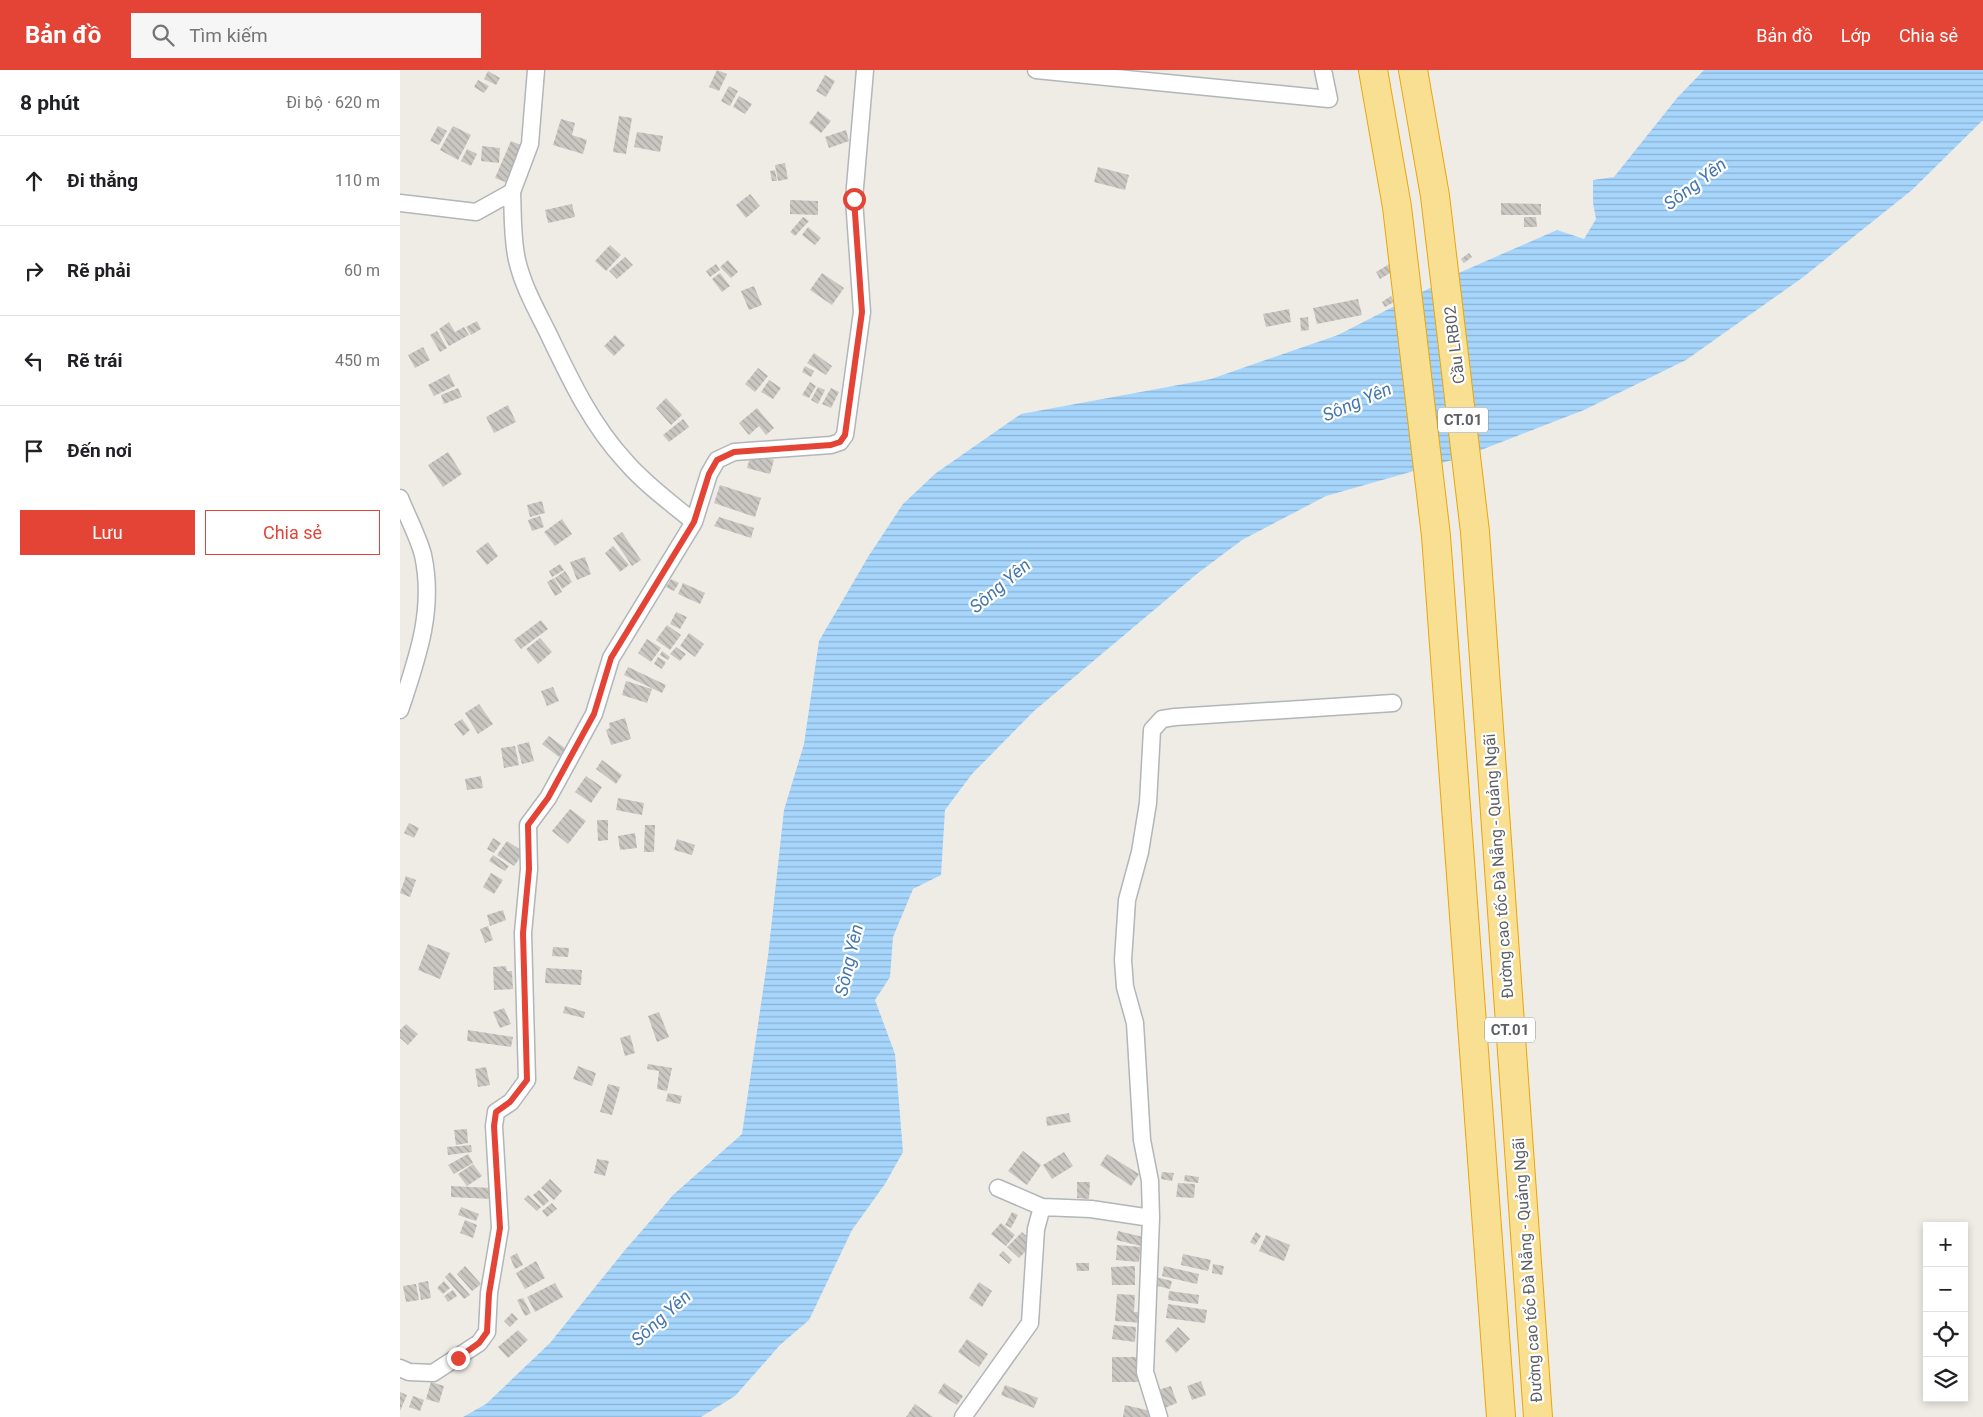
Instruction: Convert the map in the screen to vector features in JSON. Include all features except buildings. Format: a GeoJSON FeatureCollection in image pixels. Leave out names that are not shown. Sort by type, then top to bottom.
{"type":"FeatureCollection","features":[{"type":"Feature","properties":{"kind":"highway","name":"CT.01"},"geometry":{"type":"LineString","coordinates":[[1373,70],[1398,207],[1436,536],[1443,654],[1501,1417]]}},
{"type":"Feature","properties":{"kind":"highway","name":"Cầu LRB02"},"geometry":{"type":"LineString","coordinates":[[1412,70],[1435,196],[1472,504],[1482,644]]}},
{"type":"Feature","properties":{"kind":"highway","name":"Đường cao tốc Đà Nẵng - Quảng Ngãi"},"geometry":{"type":"LineString","coordinates":[[1482,644],[1538,1417]]}},
{"type":"Feature","properties":{"kind":"street"},"geometry":{"type":"LineString","coordinates":[[536,70],[530,144],[512,192],[514,244],[526,287],[590,416],[626,462],[644,481],[694,522]]}},
{"type":"Feature","properties":{"kind":"street"},"geometry":{"type":"LineString","coordinates":[[400,1368],[409,1372],[433,1373],[479,1343],[487,1332],[489,1294],[500,1228],[494,1126],[496,1112],[510,1102],[527,1080],[523,933],[529,869],[528,825],[548,798],[594,714],[611,658],[694,522],[709,474],[717,460],[734,452],[831,445],[840,442],[845,435],[862,312],[854,199],[862,70]]}},
{"type":"Feature","properties":{"kind":"street"},"geometry":{"type":"LineString","coordinates":[[1036,70],[1329,99],[1323,70]]}},
{"type":"Feature","properties":{"kind":"street"},"geometry":{"type":"LineString","coordinates":[[400,203],[476,212],[512,192]]}},
{"type":"Feature","properties":{"kind":"street"},"geometry":{"type":"LineString","coordinates":[[400,498],[422,554],[427,590],[424,635],[400,710]]}},
{"type":"Feature","properties":{"kind":"street"},"geometry":{"type":"LineString","coordinates":[[1159,1417],[1146,1372],[1151,1218],[1150,1181],[1142,1140],[1136,1039],[1125,987],[1123,960],[1127,900],[1140,852],[1148,803],[1152,730],[1162,719],[1175,717],[1393,703]]}},
{"type":"Feature","properties":{"kind":"street"},"geometry":{"type":"LineString","coordinates":[[998,1188],[1042,1207],[1092,1209],[1151,1218]]}},
{"type":"Feature","properties":{"kind":"street"},"geometry":{"type":"LineString","coordinates":[[963,1417],[1030,1323],[1036,1229],[1042,1207]]}},
{"type":"Feature","properties":{"kind":"water","name":"Sông Yên"},"geometry":{"type":"Polygon","coordinates":[[[1704,70],[1983,70],[1983,120],[1912,190],[1802,278],[1686,360],[1584,410],[1463,457],[1326,496],[1242,540],[1198,573],[1034,711],[972,774],[945,810],[941,875],[913,889],[893,937],[890,977],[875,1000],[895,1054],[903,1152],[885,1184],[852,1230],[809,1320],[780,1345],[735,1396],[701,1417],[463,1417],[486,1404],[550,1343],[625,1250],[673,1195],[742,1134],[768,956],[784,810],[804,744],[819,641],[868,557],[903,504],[936,473],[1021,414],[1211,379],[1338,335],[1461,272],[1557,230],[1584,239],[1596,219],[1593,203],[1593,180],[1614,177],[1677,98],[1704,70]]]}},
{"type":"Feature","properties":{"kind":"route"},"geometry":{"type":"LineString","coordinates":[[458,1358],[479,1343],[487,1332],[489,1294],[500,1228],[494,1126],[496,1112],[510,1102],[527,1080],[523,933],[529,869],[528,825],[548,798],[594,714],[611,658],[694,522],[709,474],[717,460],[734,452],[831,445],[840,442],[845,435],[862,312],[862,282],[854,199]]}}]}
